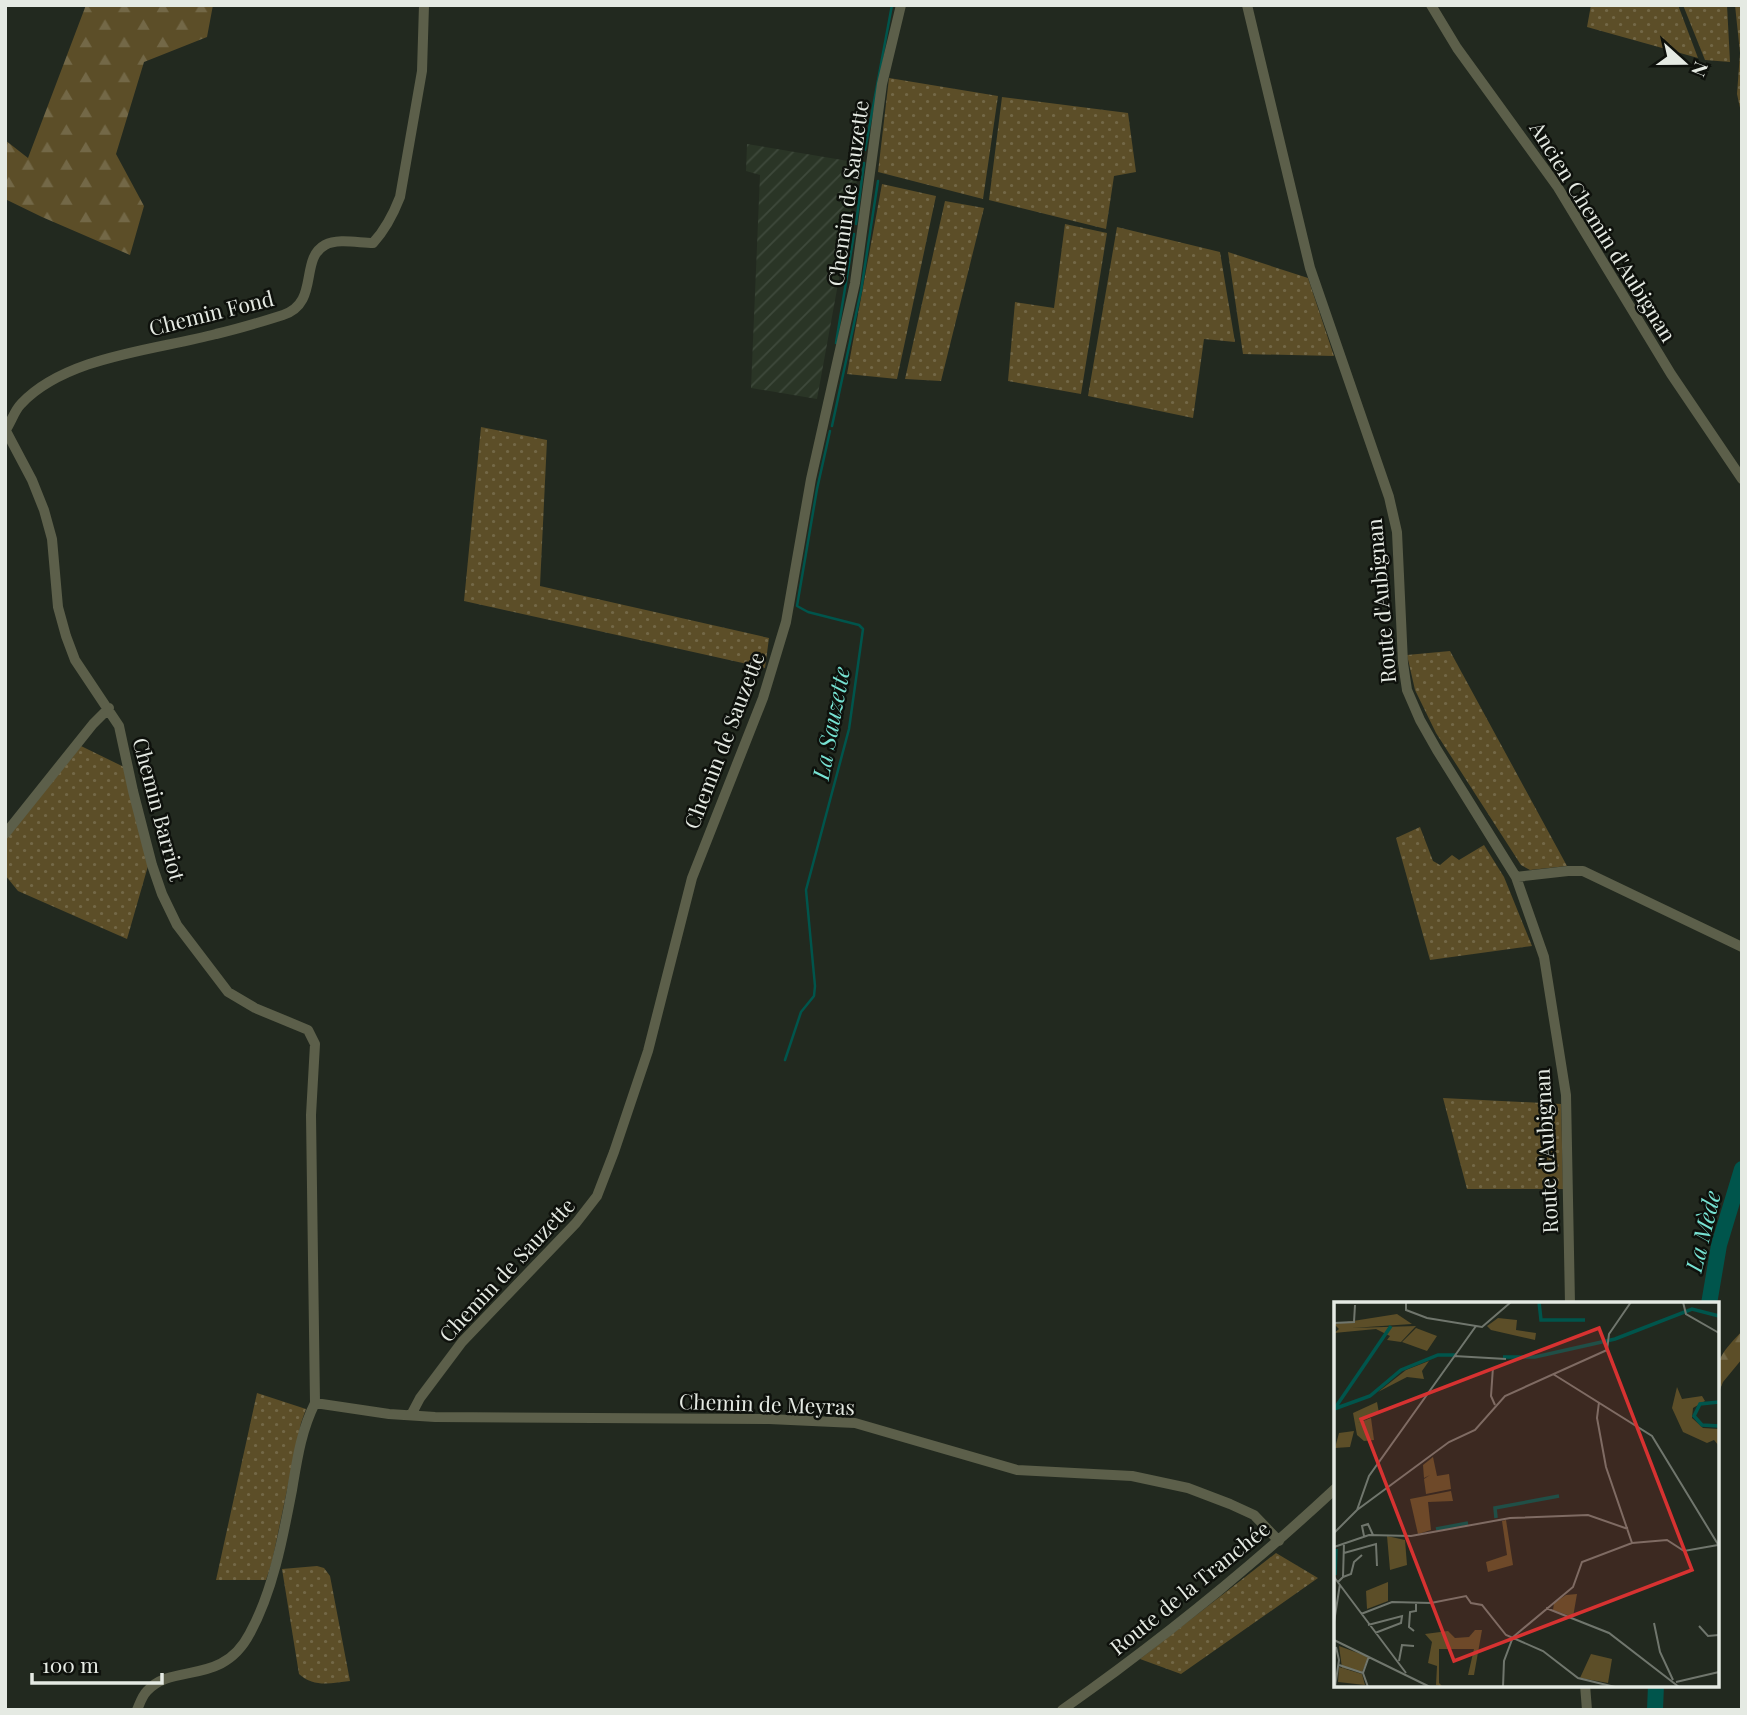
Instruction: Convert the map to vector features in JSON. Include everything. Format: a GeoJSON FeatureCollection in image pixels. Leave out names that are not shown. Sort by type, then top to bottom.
{"type":"FeatureCollection","features":[{"type":"Feature","properties":{"kind":"street","name":"Chemin Fond"},"geometry":{"type":"LineString","coordinates":[[6,430],[19,406],[36,391],[59,377],[114,357],[215,335],[288,314],[300,305],[306,294],[317,254],[324,245],[337,242],[373,243],[393,216],[400,197],[422,71],[424,5]]}},
{"type":"Feature","properties":{"kind":"street","name":"Chemin de Sauzette"},"geometry":{"type":"LineString","coordinates":[[411,1415],[420,1398],[462,1342],[576,1223],[597,1196],[611,1162],[648,1051],[692,878],[763,698],[786,622],[811,479],[855,283],[882,84],[901,5]]}},
{"type":"Feature","properties":{"kind":"street","name":"Route d'Aubignan"},"geometry":{"type":"LineString","coordinates":[[1247,5],[1286,177],[1310,268],[1390,497],[1397,532],[1403,663],[1407,690],[1437,750],[1516,877],[1544,957],[1566,1095],[1570,1302]]}},
{"type":"Feature","properties":{"kind":"street","name":"Ancien Chemin d'Aubignan"},"geometry":{"type":"LineString","coordinates":[[1431,5],[1457,48],[1556,186],[1671,374],[1742,479]]}},
{"type":"Feature","properties":{"kind":"street","name":"Chemin Barriot"},"geometry":{"type":"LineString","coordinates":[[6,430],[44,510],[52,539],[58,607],[66,636],[75,660],[119,726],[132,791],[152,865],[177,925],[228,992],[255,1008],[308,1030],[315,1044],[311,1115],[315,1403]]}},
{"type":"Feature","properties":{"kind":"street"},"geometry":{"type":"LineString","coordinates":[[5,834],[93,724],[109,708]]}},
{"type":"Feature","properties":{"kind":"street"},"geometry":{"type":"LineString","coordinates":[[1516,877],[1583,871],[1742,947]]}},
{"type":"Feature","properties":{"kind":"street","name":"Chemin de Meyras"},"geometry":{"type":"LineString","coordinates":[[315,1403],[435,1417],[769,1419],[855,1423],[1017,1470],[1132,1476],[1188,1488],[1254,1516],[1279,1541]]}},
{"type":"Feature","properties":{"kind":"street"},"geometry":{"type":"LineString","coordinates":[[137,1710],[148,1689],[166,1679],[207,1671],[223,1663],[238,1651],[250,1634],[270,1580],[287,1515],[304,1425],[315,1403]]}},
{"type":"Feature","properties":{"kind":"street","name":"Route de la Tranchée"},"geometry":{"type":"LineString","coordinates":[[1062,1710],[1170,1632],[1279,1541],[1334,1490]]}},
{"type":"Feature","properties":{"kind":"street"},"geometry":{"type":"LineString","coordinates":[[1585,1687],[1587,1710]]}},
{"type":"Feature","properties":{"kind":"shaded area"},"geometry":{"type":"Polygon","coordinates":[[[747,144],[860,163],[817,399],[751,388],[760,175],[746,171],[747,144]]]}},
{"type":"Feature","properties":{"kind":"green space"},"geometry":{"type":"Polygon","coordinates":[[[86,5],[213,5],[207,37],[144,62],[116,154],[144,206],[130,255],[5,199],[5,140],[28,158],[86,5]]]}},
{"type":"Feature","properties":{"kind":"green space"},"geometry":{"type":"Polygon","coordinates":[[[1591,5],[1678,5],[1698,58],[1587,27],[1591,5]]]}},
{"type":"Feature","properties":{"kind":"green space"},"geometry":{"type":"Polygon","coordinates":[[[1683,5],[1727,5],[1730,62],[1705,60],[1683,5]]]}},
{"type":"Feature","properties":{"kind":"green space"},"geometry":{"type":"Polygon","coordinates":[[[1735,5],[1742,5],[1742,117],[1737,94],[1740,53],[1735,5]]]}},
{"type":"Feature","properties":{"kind":"green space"},"geometry":{"type":"Polygon","coordinates":[[[889,78],[998,96],[983,199],[878,172],[889,78]]]}},
{"type":"Feature","properties":{"kind":"green space"},"geometry":{"type":"Polygon","coordinates":[[[1002,97],[1128,113],[1136,172],[1114,176],[1106,229],[989,200],[1002,97]]]}},
{"type":"Feature","properties":{"kind":"green space"},"geometry":{"type":"Polygon","coordinates":[[[882,184],[936,196],[897,379],[847,374],[882,184]]]}},
{"type":"Feature","properties":{"kind":"green space"},"geometry":{"type":"Polygon","coordinates":[[[945,201],[984,208],[941,381],[905,379],[945,201]]]}},
{"type":"Feature","properties":{"kind":"green space"},"geometry":{"type":"Polygon","coordinates":[[[1065,224],[1107,233],[1081,394],[1008,381],[1015,302],[1054,308],[1065,224]]]}},
{"type":"Feature","properties":{"kind":"green space"},"geometry":{"type":"Polygon","coordinates":[[[1117,227],[1220,252],[1235,342],[1204,339],[1193,418],[1088,396],[1117,227]]]}},
{"type":"Feature","properties":{"kind":"green space"},"geometry":{"type":"Polygon","coordinates":[[[1228,252],[1308,278],[1334,356],[1243,354],[1228,252]]]}},
{"type":"Feature","properties":{"kind":"green space"},"geometry":{"type":"Polygon","coordinates":[[[481,427],[547,440],[540,586],[769,638],[765,668],[464,601],[481,427]]]}},
{"type":"Feature","properties":{"kind":"green space"},"geometry":{"type":"Polygon","coordinates":[[[1450,651],[1567,866],[1530,870],[1521,865],[1436,733],[1415,690],[1407,655],[1450,651]]]}},
{"type":"Feature","properties":{"kind":"green space"},"geometry":{"type":"Polygon","coordinates":[[[81,746],[124,767],[148,866],[127,939],[18,891],[5,875],[5,839],[81,746]]]}},
{"type":"Feature","properties":{"kind":"green space"},"geometry":{"type":"Polygon","coordinates":[[[1420,827],[1433,861],[1440,865],[1452,855],[1459,860],[1484,845],[1504,877],[1532,946],[1430,960],[1396,838],[1420,827]]]}},
{"type":"Feature","properties":{"kind":"green space"},"geometry":{"type":"Polygon","coordinates":[[[1443,1098],[1561,1104],[1563,1189],[1467,1189],[1443,1098]]]}},
{"type":"Feature","properties":{"kind":"green space"},"geometry":{"type":"Polygon","coordinates":[[[1742,1331],[1742,1359],[1723,1382],[1719,1392],[1719,1362],[1728,1346],[1742,1331]]]}},
{"type":"Feature","properties":{"kind":"green space"},"geometry":{"type":"Polygon","coordinates":[[[257,1393],[306,1409],[266,1580],[216,1580],[257,1393]]]}},
{"type":"Feature","properties":{"kind":"green space"},"geometry":{"type":"Polygon","coordinates":[[[1276,1553],[1318,1578],[1181,1674],[1140,1659],[1276,1553]]]}},
{"type":"Feature","properties":{"kind":"green space"},"geometry":{"type":"Polygon","coordinates":[[[317,1566],[324,1568],[330,1576],[350,1681],[317,1683],[299,1674],[282,1569],[317,1566]]]}},
{"type":"Feature","properties":{"kind":"waterway","name":"La Sauzette"},"geometry":{"type":"LineString","coordinates":[[865,150],[892,5]]}},
{"type":"Feature","properties":{"kind":"waterway","name":"La Sauzette"},"geometry":{"type":"LineString","coordinates":[[856,224],[864,163]]}},
{"type":"Feature","properties":{"kind":"waterway"},"geometry":{"type":"LineString","coordinates":[[832,426],[861,291],[878,181]]}},
{"type":"Feature","properties":{"kind":"waterway","name":"La Sauzette"},"geometry":{"type":"LineString","coordinates":[[836,343],[854,234]]}},
{"type":"Feature","properties":{"kind":"waterway","name":"La Sauzette"},"geometry":{"type":"LineString","coordinates":[[785,1060],[801,1012],[814,996],[806,890],[849,729],[863,629],[859,625],[808,612],[797,606],[830,431]]}},
{"type":"Feature","properties":{"kind":"waterway","name":"La Mède"},"geometry":{"type":"LineString","coordinates":[[1709,1302],[1719,1245],[1742,1169]]}},
{"type":"Feature","properties":{"kind":"waterway","name":"La Mède"},"geometry":{"type":"LineString","coordinates":[[1655,1710],[1656,1687]]}}]}
